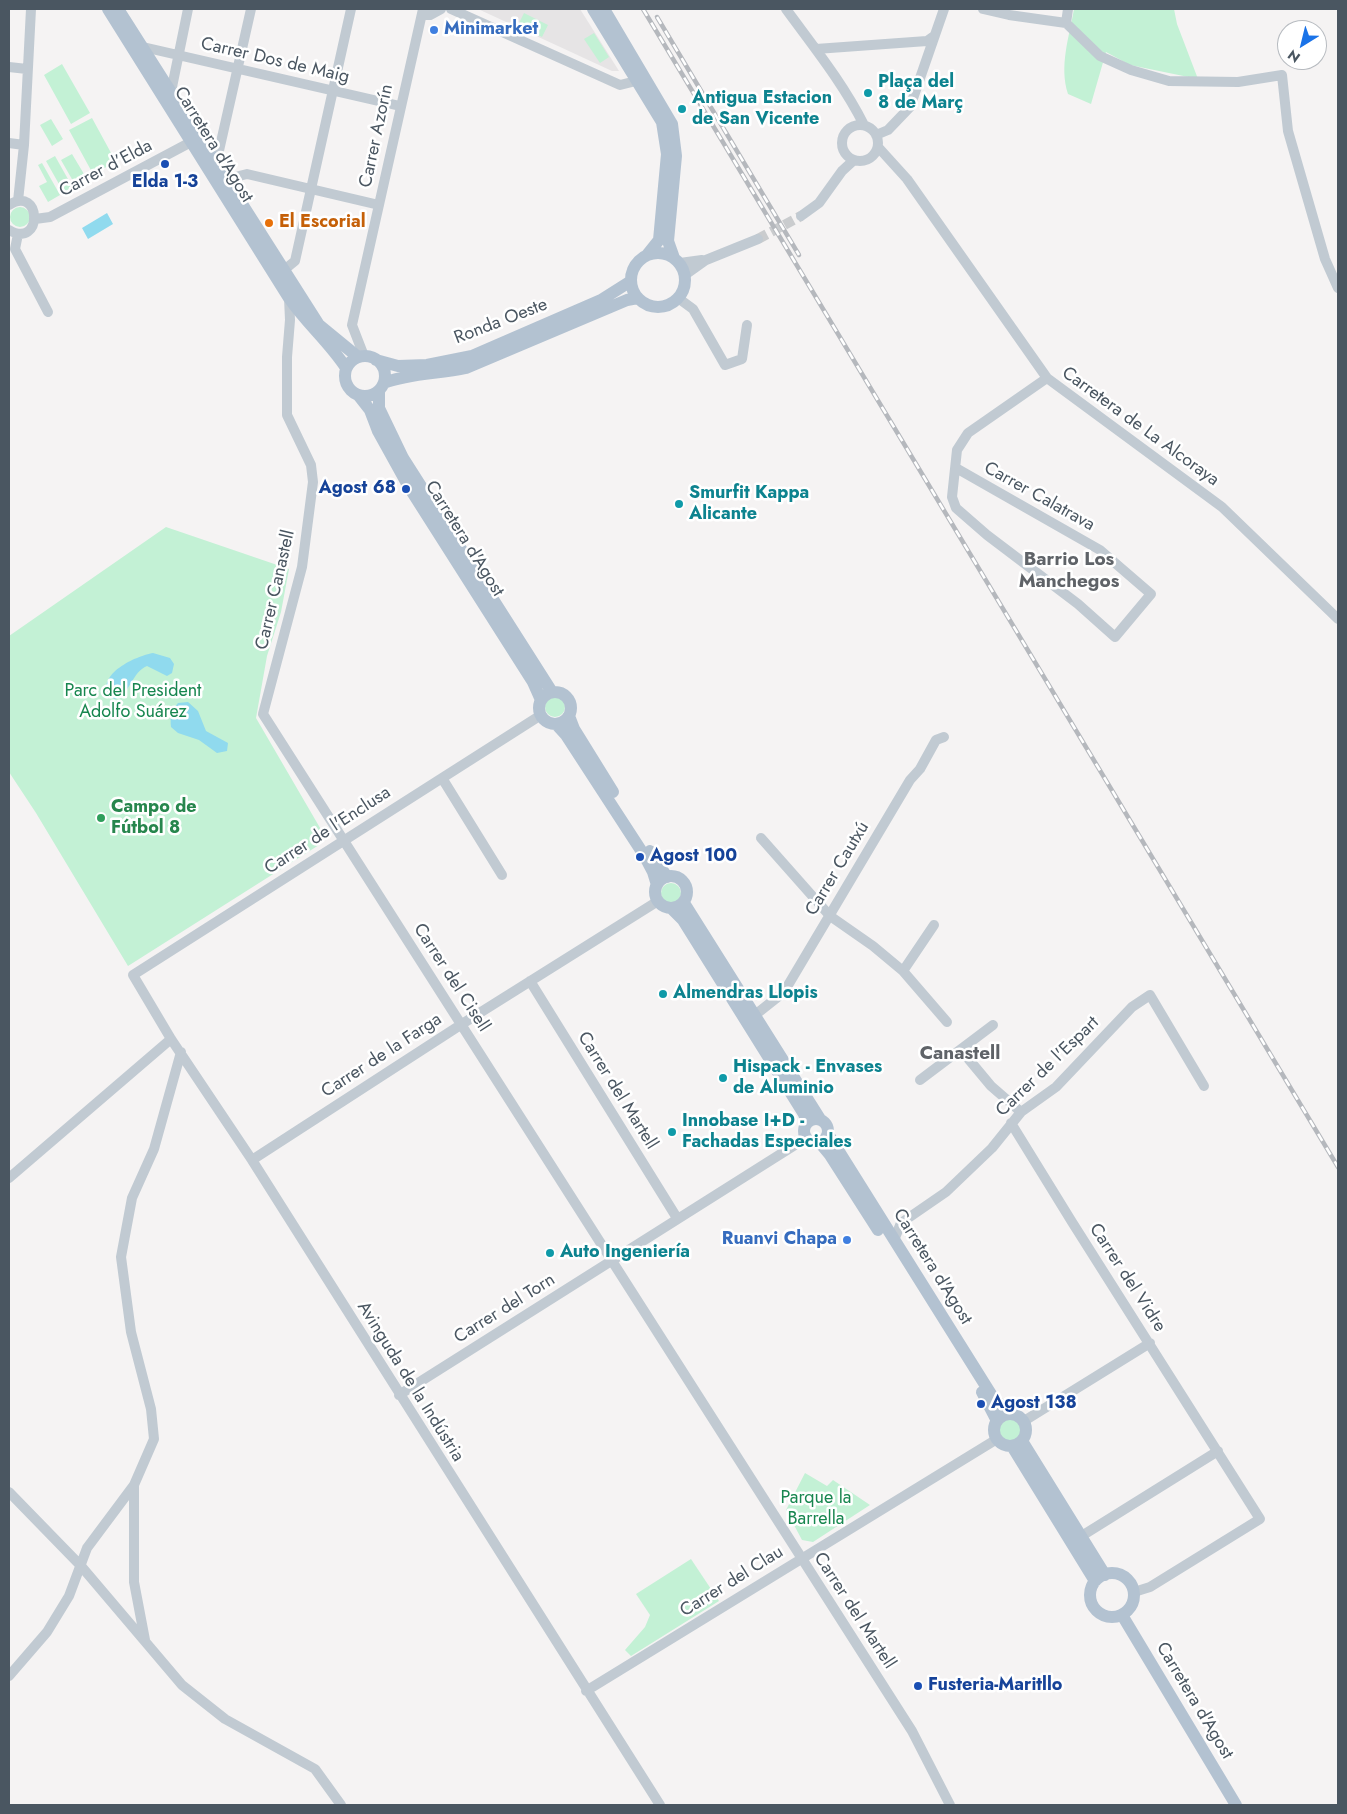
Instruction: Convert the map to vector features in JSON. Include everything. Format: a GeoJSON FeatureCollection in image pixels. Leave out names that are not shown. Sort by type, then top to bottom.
{"type":"FeatureCollection","features":[{"type":"Feature","properties":{"kind":"main road","name":"Carretera d'Agost"},"geometry":{"type":"LineString","coordinates":[[108,9],[195,139],[289,298],[299,313],[333,348],[346,368]]}},
{"type":"Feature","properties":{"kind":"main road","name":"Carretera d'Agost"},"geometry":{"type":"LineString","coordinates":[[118,9],[171,92],[195,139],[216,164],[319,325],[366,358]]}},
{"type":"Feature","properties":{"kind":"main road"},"geometry":{"type":"LineString","coordinates":[[593,9],[662,122],[667,154],[659,240],[647,255],[637,263],[632,272],[631,281],[638,298],[645,303],[657,307],[666,306],[678,298],[684,287],[680,266],[668,241],[675,148],[672,124],[604,9]]}},
{"type":"Feature","properties":{"kind":"main road"},"geometry":{"type":"LineString","coordinates":[[647,255],[663,253],[680,266]]}},
{"type":"Feature","properties":{"kind":"main road","name":"Ronda Oeste"},"geometry":{"type":"LineString","coordinates":[[366,358],[398,366],[427,364],[472,356],[601,300],[631,281]]}},
{"type":"Feature","properties":{"kind":"main road","name":"Ronda Oeste"},"geometry":{"type":"LineString","coordinates":[[382,387],[399,378],[443,373],[466,368],[627,300],[638,298]]}},
{"type":"Feature","properties":{"kind":"main road"},"geometry":{"type":"LineString","coordinates":[[366,358],[384,370],[382,387],[370,396],[359,396],[346,385],[344,377],[346,368],[351,361],[366,358]]}},
{"type":"Feature","properties":{"kind":"main road","name":"Carretera d'Agost"},"geometry":{"type":"LineString","coordinates":[[382,387],[379,408],[403,458],[552,692]]}},
{"type":"Feature","properties":{"kind":"main road","name":"Carretera d'Agost"},"geometry":{"type":"LineString","coordinates":[[359,396],[370,410],[392,458],[533,682],[541,700]]}},
{"type":"Feature","properties":{"kind":"main road"},"geometry":{"type":"LineString","coordinates":[[552,692],[562,693],[570,700],[569,716],[574,729],[662,881],[653,872],[644,855],[566,735],[556,724],[545,720],[541,716],[541,700],[552,692]]}},
{"type":"Feature","properties":{"kind":"main road"},"geometry":{"type":"LineString","coordinates":[[556,724],[561,723],[569,716]]}},
{"type":"Feature","properties":{"kind":"main road"},"geometry":{"type":"LineString","coordinates":[[662,881],[677,878],[685,884],[688,893],[684,902],[672,909]]}},
{"type":"Feature","properties":{"kind":"main road"},"geometry":{"type":"LineString","coordinates":[[662,881],[656,896],[658,901],[664,907],[672,909],[683,920],[804,1114],[807,1122],[804,1130],[806,1138],[810,1142],[824,1139],[827,1125],[820,1119],[684,902]]}},
{"type":"Feature","properties":{"kind":"main road"},"geometry":{"type":"LineString","coordinates":[[807,1122],[813,1119],[820,1119]]}},
{"type":"Feature","properties":{"kind":"main road","name":"Carretera d'Agost"},"geometry":{"type":"LineString","coordinates":[[824,1139],[882,1220],[994,1399],[1010,1414]]}},
{"type":"Feature","properties":{"kind":"main road","name":"Carretera d'Agost"},"geometry":{"type":"LineString","coordinates":[[824,1139],[830,1154],[989,1403],[997,1421]]}},
{"type":"Feature","properties":{"kind":"main road"},"geometry":{"type":"LineString","coordinates":[[1010,1414],[1018,1416],[1024,1422],[1026,1434],[1017,1444],[1004,1445],[997,1439],[994,1432],[997,1421],[1003,1415],[1010,1414]]}},
{"type":"Feature","properties":{"kind":"main road"},"geometry":{"type":"LineString","coordinates":[[1017,1444],[1080,1537],[1100,1578]]}},
{"type":"Feature","properties":{"kind":"main road"},"geometry":{"type":"LineString","coordinates":[[1017,1444],[1100,1578]]}},
{"type":"Feature","properties":{"kind":"main road"},"geometry":{"type":"LineString","coordinates":[[1116,1574],[1126,1578],[1134,1592],[1130,1607],[1122,1614],[1105,1616],[1095,1609],[1090,1594],[1100,1578],[1116,1574]]}},
{"type":"Feature","properties":{"kind":"main road","name":"Carretera d'Agost"},"geometry":{"type":"LineString","coordinates":[[1122,1614],[1236,1805]]}},
{"type":"Feature","properties":{"kind":"street"},"geometry":{"type":"LineString","coordinates":[[171,92],[188,9]]}},
{"type":"Feature","properties":{"kind":"street"},"geometry":{"type":"LineString","coordinates":[[216,164],[251,9]]}},
{"type":"Feature","properties":{"kind":"street"},"geometry":{"type":"LineString","coordinates":[[284,270],[295,261],[351,9]]}},
{"type":"Feature","properties":{"kind":"street"},"geometry":{"type":"LineString","coordinates":[[422,12],[430,15],[441,9]]}},
{"type":"Feature","properties":{"kind":"street"},"geometry":{"type":"LineString","coordinates":[[452,9],[620,85],[636,81]]}},
{"type":"Feature","properties":{"kind":"street"},"geometry":{"type":"LineString","coordinates":[[786,9],[816,49],[864,125]]}},
{"type":"Feature","properties":{"kind":"street"},"geometry":{"type":"LineString","coordinates":[[876,135],[888,130],[910,107],[944,9]]}},
{"type":"Feature","properties":{"kind":"street"},"geometry":{"type":"LineString","coordinates":[[983,9],[1066,23],[1100,56],[1131,70],[1169,81],[1238,82],[1282,75],[1288,131],[1326,259],[1338,288]]}},
{"type":"Feature","properties":{"kind":"street"},"geometry":{"type":"LineString","coordinates":[[1066,23],[1068,9]]}},
{"type":"Feature","properties":{"kind":"street"},"geometry":{"type":"LineString","coordinates":[[32,12],[27,68],[24,145],[14,203],[29,204],[35,219],[30,230],[13,232],[15,249],[48,312]]}},
{"type":"Feature","properties":{"kind":"street","name":"Carrer Azorín"},"geometry":{"type":"LineString","coordinates":[[366,358],[352,325],[422,12]]}},
{"type":"Feature","properties":{"kind":"street"},"geometry":{"type":"LineString","coordinates":[[816,49],[927,41],[934,36]]}},
{"type":"Feature","properties":{"kind":"street","name":"Carrer Dos de Maig"},"geometry":{"type":"LineString","coordinates":[[143,47],[400,106]]}},
{"type":"Feature","properties":{"kind":"street"},"geometry":{"type":"LineString","coordinates":[[9,67],[27,68]]}},
{"type":"Feature","properties":{"kind":"street"},"geometry":{"type":"LineString","coordinates":[[852,104],[852,126]]}},
{"type":"Feature","properties":{"kind":"street"},"geometry":{"type":"LineString","coordinates":[[864,125],[870,128],[876,135],[878,146],[871,158],[861,162],[850,158],[842,141],[844,134],[852,126],[864,125]]}},
{"type":"Feature","properties":{"kind":"street","name":"Carrer d’Elda"},"geometry":{"type":"LineString","coordinates":[[35,219],[50,217],[195,139]]}},
{"type":"Feature","properties":{"kind":"street"},"geometry":{"type":"LineString","coordinates":[[9,144],[24,145]]}},
{"type":"Feature","properties":{"kind":"street","name":"Carretera de La Alcoraya"},"geometry":{"type":"LineString","coordinates":[[878,146],[894,167],[908,179],[1047,378],[1222,507],[1338,619]]}},
{"type":"Feature","properties":{"kind":"street"},"geometry":{"type":"LineString","coordinates":[[801,216],[819,203],[850,158]]}},
{"type":"Feature","properties":{"kind":"street","name":"Carretera de La Alcoraya"},"geometry":{"type":"LineString","coordinates":[[871,158],[894,167]]}},
{"type":"Feature","properties":{"kind":"street"},"geometry":{"type":"LineString","coordinates":[[230,185],[239,176],[247,174],[379,205]]}},
{"type":"Feature","properties":{"kind":"street"},"geometry":{"type":"LineString","coordinates":[[680,266],[706,260],[758,239]]}},
{"type":"Feature","properties":{"kind":"street","name":"Carrer Canastell"},"geometry":{"type":"LineString","coordinates":[[262,714],[302,568],[313,482],[311,465],[287,415],[289,298]]}},
{"type":"Feature","properties":{"kind":"street"},"geometry":{"type":"LineString","coordinates":[[678,298],[693,309],[725,365],[742,360],[747,325]]}},
{"type":"Feature","properties":{"kind":"street"},"geometry":{"type":"LineString","coordinates":[[956,468],[957,450],[968,433],[1047,378]]}},
{"type":"Feature","properties":{"kind":"street","name":"Carrer Calatrava"},"geometry":{"type":"LineString","coordinates":[[956,468],[1100,550],[1151,594],[1115,637],[956,508],[952,497],[956,468]]}},
{"type":"Feature","properties":{"kind":"street","name":"Carrer del Cisell"},"geometry":{"type":"LineString","coordinates":[[262,714],[345,840],[611,1262]]}},
{"type":"Feature","properties":{"kind":"street","name":"Carrer de l'Enclusa"},"geometry":{"type":"LineString","coordinates":[[134,975],[541,716]]}},
{"type":"Feature","properties":{"kind":"street","name":"Carrer Cautxú"},"geometry":{"type":"LineString","coordinates":[[755,1015],[784,992],[910,780],[920,769],[936,740],[944,737]]}},
{"type":"Feature","properties":{"kind":"street"},"geometry":{"type":"LineString","coordinates":[[442,778],[502,875]]}},
{"type":"Feature","properties":{"kind":"street"},"geometry":{"type":"LineString","coordinates":[[761,838],[830,916],[873,946],[903,972],[947,1022]]}},
{"type":"Feature","properties":{"kind":"street","name":"Carrer de la Farga"},"geometry":{"type":"LineString","coordinates":[[252,1160],[462,1024],[658,901]]}},
{"type":"Feature","properties":{"kind":"street"},"geometry":{"type":"LineString","coordinates":[[903,972],[934,925]]}},
{"type":"Feature","properties":{"kind":"street","name":"Avinguda de la Indústria"},"geometry":{"type":"LineString","coordinates":[[134,975],[171,1039],[252,1160],[398,1395],[660,1805]]}},
{"type":"Feature","properties":{"kind":"street","name":"Carrer del Martell"},"geometry":{"type":"LineString","coordinates":[[530,981],[677,1218]]}},
{"type":"Feature","properties":{"kind":"street","name":"Carrer de l'Espart"},"geometry":{"type":"LineString","coordinates":[[901,1223],[946,1192],[992,1148],[1011,1122],[1021,1112],[1056,1087],[1132,1007],[1150,995],[1204,1086]]}},
{"type":"Feature","properties":{"kind":"street"},"geometry":{"type":"LineString","coordinates":[[920,1080],[993,1026]]}},
{"type":"Feature","properties":{"kind":"street"},"geometry":{"type":"LineString","coordinates":[[9,1178],[171,1039]]}},
{"type":"Feature","properties":{"kind":"street"},"geometry":{"type":"LineString","coordinates":[[961,1050],[991,1086],[1021,1112]]}},
{"type":"Feature","properties":{"kind":"street"},"geometry":{"type":"LineString","coordinates":[[9,1676],[47,1632],[69,1596],[87,1548],[134,1485],[154,1439],[151,1409],[131,1332],[121,1257],[132,1198],[154,1149],[181,1052]]}},
{"type":"Feature","properties":{"kind":"street","name":"Carrer del Vidre"},"geometry":{"type":"LineString","coordinates":[[1011,1122],[1260,1519],[1150,1587],[1134,1592]]}},
{"type":"Feature","properties":{"kind":"street","name":"Carrer del Torn"},"geometry":{"type":"LineString","coordinates":[[398,1395],[806,1138]]}},
{"type":"Feature","properties":{"kind":"street"},"geometry":{"type":"LineString","coordinates":[[882,1220],[901,1223],[894,1240]]}},
{"type":"Feature","properties":{"kind":"street","name":"Carrer del Martell"},"geometry":{"type":"LineString","coordinates":[[611,1262],[912,1731],[950,1805]]}},
{"type":"Feature","properties":{"kind":"street"},"geometry":{"type":"LineString","coordinates":[[1024,1422],[1150,1343]]}},
{"type":"Feature","properties":{"kind":"street","name":"Carrer del Clau"},"geometry":{"type":"LineString","coordinates":[[586,1691],[997,1439]]}},
{"type":"Feature","properties":{"kind":"street"},"geometry":{"type":"LineString","coordinates":[[1080,1537],[1218,1451]]}},
{"type":"Feature","properties":{"kind":"street"},"geometry":{"type":"LineString","coordinates":[[134,1485],[134,1582],[145,1640]]}},
{"type":"Feature","properties":{"kind":"street"},"geometry":{"type":"LineString","coordinates":[[9,1492],[81,1566],[182,1685],[225,1719],[315,1769],[341,1805]]}},
{"type":"Feature","properties":{"kind":"shaded area"},"geometry":{"type":"Polygon","coordinates":[[[478,9],[580,9],[619,71],[612,71],[478,9]]]}},
{"type":"Feature","properties":{"kind":"green space"},"geometry":{"type":"Polygon","coordinates":[[[1074,9],[1174,9],[1177,24],[1198,79],[1130,65],[1106,52],[1091,104],[1068,94],[1064,73],[1074,9]]]}},
{"type":"Feature","properties":{"kind":"green space"},"geometry":{"type":"Polygon","coordinates":[[[524,13],[548,25],[542,37],[518,25],[524,13]]]}},
{"type":"Feature","properties":{"kind":"green space"},"geometry":{"type":"Polygon","coordinates":[[[594,33],[609,57],[600,63],[584,39],[594,33]]]}},
{"type":"Feature","properties":{"kind":"green space"},"geometry":{"type":"Polygon","coordinates":[[[62,64],[90,113],[71,124],[44,75],[62,64]]]}},
{"type":"Feature","properties":{"kind":"green space"},"geometry":{"type":"Polygon","coordinates":[[[92,118],[116,162],[93,174],[69,130],[92,118]]]}},
{"type":"Feature","properties":{"kind":"green space"},"geometry":{"type":"Polygon","coordinates":[[[51,119],[63,139],[52,146],[40,125],[51,119]]]}},
{"type":"Feature","properties":{"kind":"green space"},"geometry":{"type":"Polygon","coordinates":[[[72,154],[84,174],[73,181],[61,160],[72,154]]]}},
{"type":"Feature","properties":{"kind":"green space"},"geometry":{"type":"Polygon","coordinates":[[[55,156],[73,188],[64,193],[46,161],[55,156]]]}},
{"type":"Feature","properties":{"kind":"green space"},"geometry":{"type":"Polygon","coordinates":[[[42,163],[60,195],[48,202],[39,186],[47,182],[38,165],[42,163]]]}},
{"type":"Feature","properties":{"kind":"green space"},"geometry":{"type":"Polygon","coordinates":[[[20,207],[27,210],[30,217],[27,224],[20,227],[13,224],[10,217],[13,210],[20,207]]]}},
{"type":"Feature","properties":{"kind":"green space","name":"Parc del President Adolfo Suárez"},"geometry":{"type":"Polygon","coordinates":[[[166,527],[289,569],[281,612],[267,656],[256,718],[323,833],[319,845],[128,966],[36,813],[9,772],[9,636],[166,527]]]}},
{"type":"Feature","properties":{"kind":"green space"},"geometry":{"type":"Polygon","coordinates":[[[555,697],[562,700],[565,707],[562,714],[555,717],[548,714],[545,707],[548,700],[555,697]]]}},
{"type":"Feature","properties":{"kind":"green space"},"geometry":{"type":"Polygon","coordinates":[[[671,883],[678,886],[681,893],[678,900],[671,903],[664,900],[661,893],[664,886],[671,883]]]}},
{"type":"Feature","properties":{"kind":"green space"},"geometry":{"type":"Polygon","coordinates":[[[1010,1419],[1018,1422],[1021,1430],[1018,1438],[1010,1441],[1002,1438],[999,1430],[1002,1422],[1010,1419]]]}},
{"type":"Feature","properties":{"kind":"green space","name":"Parque la Barrella"},"geometry":{"type":"Polygon","coordinates":[[[805,1473],[827,1486],[833,1480],[870,1505],[813,1542],[802,1540],[786,1510],[805,1473]]]}},
{"type":"Feature","properties":{"kind":"green space"},"geometry":{"type":"Polygon","coordinates":[[[691,1559],[719,1601],[631,1656],[625,1650],[645,1627],[650,1615],[636,1594],[691,1559]]]}},
{"type":"Feature","properties":{"kind":"water"},"geometry":{"type":"Polygon","coordinates":[[[107,213],[113,224],[88,239],[82,228],[107,213]]]}},
{"type":"Feature","properties":{"kind":"water"},"geometry":{"type":"Polygon","coordinates":[[[153,653],[170,658],[174,664],[172,673],[167,676],[147,666],[138,673],[120,696],[115,699],[109,696],[106,688],[108,680],[120,667],[137,658],[153,653]]]}},
{"type":"Feature","properties":{"kind":"water"},"geometry":{"type":"Polygon","coordinates":[[[188,702],[198,711],[206,731],[228,743],[227,751],[217,753],[199,740],[178,733],[171,727],[172,714],[178,703],[188,702]]]}},
{"type":"Feature","properties":{"kind":"tunnel"},"geometry":{"type":"LineString","coordinates":[[758,239],[801,216]]}},
{"type":"Feature","properties":{"kind":"railway"},"geometry":{"type":"LineString","coordinates":[[643,9],[1338,1167]]}},
{"type":"Feature","properties":{"kind":"railway"},"geometry":{"type":"LineString","coordinates":[[657,17],[799,255]]}},
{"type":"Feature","properties":{"kind":"place","name":"Minimarket"},"geometry":{"type":"Point","coordinates":[434,30]}},
{"type":"Feature","properties":{"kind":"place","name":"Plaça del 8 de Març"},"geometry":{"type":"Point","coordinates":[868,93]}},
{"type":"Feature","properties":{"kind":"place","name":"Antigua Estacion de San Vicente"},"geometry":{"type":"Point","coordinates":[682,109]}},
{"type":"Feature","properties":{"kind":"place","name":"Elda 1-3"},"geometry":{"type":"Point","coordinates":[165,164]}},
{"type":"Feature","properties":{"kind":"place","name":"El Escorial"},"geometry":{"type":"Point","coordinates":[269,223]}},
{"type":"Feature","properties":{"kind":"place","name":"Agost 68"},"geometry":{"type":"Point","coordinates":[406,489]}},
{"type":"Feature","properties":{"kind":"place","name":"Smurfit Kappa Alicante"},"geometry":{"type":"Point","coordinates":[679,504]}},
{"type":"Feature","properties":{"kind":"place","name":"Campo de Fútbol 8"},"geometry":{"type":"Point","coordinates":[101,818]}},
{"type":"Feature","properties":{"kind":"place","name":"Agost 100"},"geometry":{"type":"Point","coordinates":[640,857]}},
{"type":"Feature","properties":{"kind":"place","name":"Almendras Llopis"},"geometry":{"type":"Point","coordinates":[663,994]}},
{"type":"Feature","properties":{"kind":"place","name":"Hispack - Envases de Aluminio"},"geometry":{"type":"Point","coordinates":[723,1078]}},
{"type":"Feature","properties":{"kind":"place","name":"Innobase I+D - Fachadas Especiales"},"geometry":{"type":"Point","coordinates":[672,1132]}},
{"type":"Feature","properties":{"kind":"place","name":"Ruanvi Chapa"},"geometry":{"type":"Point","coordinates":[847,1240]}},
{"type":"Feature","properties":{"kind":"place","name":"Auto Ingeniería"},"geometry":{"type":"Point","coordinates":[550,1253]}},
{"type":"Feature","properties":{"kind":"place","name":"Agost 138"},"geometry":{"type":"Point","coordinates":[981,1404]}},
{"type":"Feature","properties":{"kind":"place","name":"Fusteria-Maritllo"},"geometry":{"type":"Point","coordinates":[918,1686]}},
{"type":"Feature","properties":{"kind":"district","name":"Barrio Los Manchegos"},"geometry":{"type":"Point","coordinates":[1069,571]}},
{"type":"Feature","properties":{"kind":"district","name":"Canastell"},"geometry":{"type":"Point","coordinates":[960,1054]}}]}
